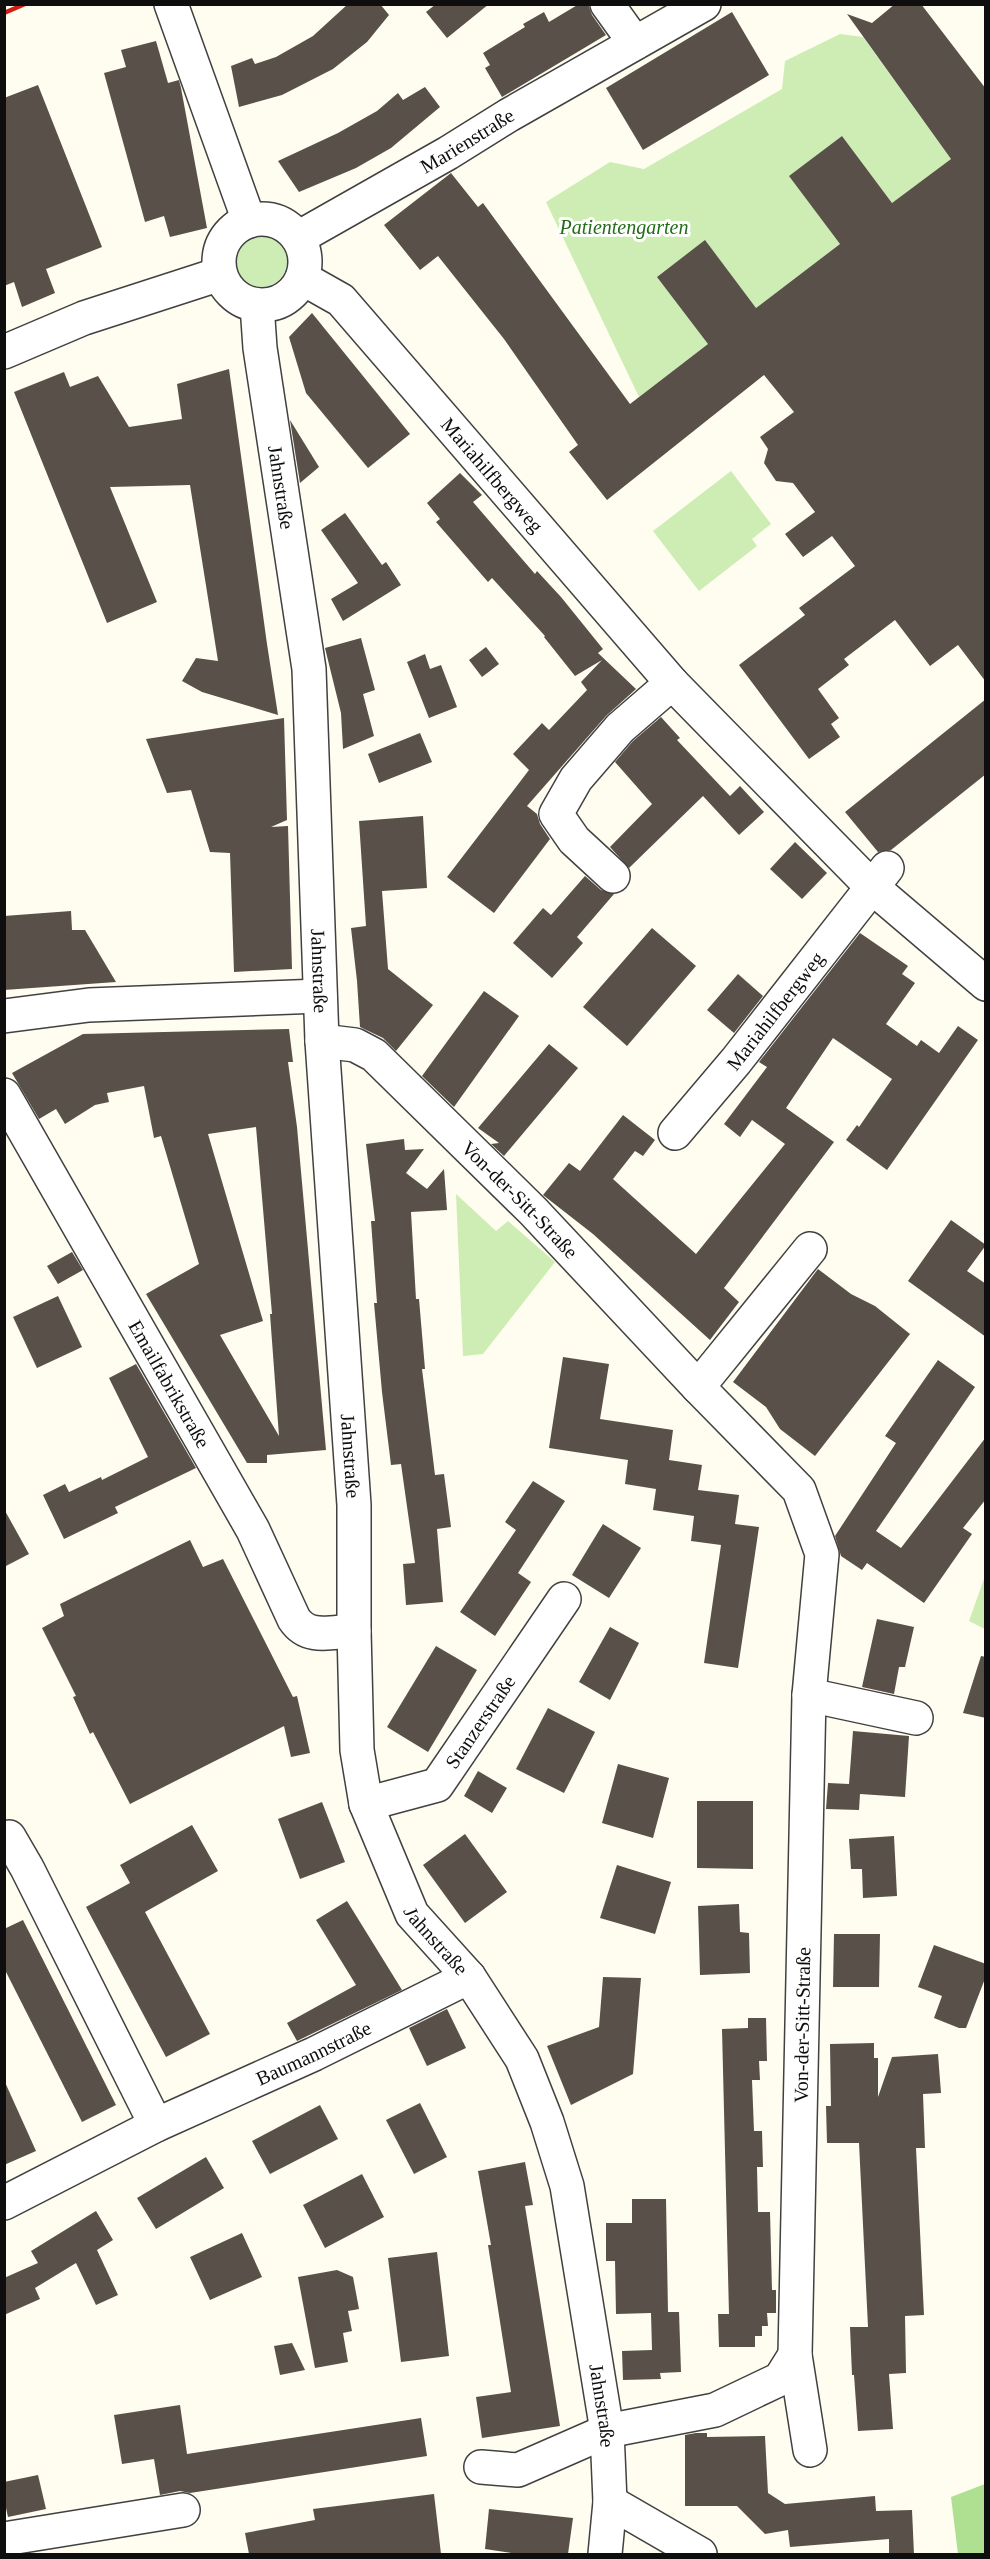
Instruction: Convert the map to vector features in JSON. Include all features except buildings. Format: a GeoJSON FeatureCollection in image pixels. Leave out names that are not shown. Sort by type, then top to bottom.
{"type":"FeatureCollection","features":[{"type":"Feature","properties":{"kind":"street"},"geometry":{"type":"LineString","coordinates":[[171,4],[249,221]]}},
{"type":"Feature","properties":{"kind":"street"},"geometry":{"type":"LineString","coordinates":[[607,4],[635,44]]}},
{"type":"Feature","properties":{"kind":"street","name":"Marienstraße"},"geometry":{"type":"LineString","coordinates":[[298,238],[704,4]]}},
{"type":"Feature","properties":{"kind":"street"},"geometry":{"type":"LineString","coordinates":[[263,219],[276,221],[289,228],[298,238],[304,251],[305,265],[302,278],[295,290],[284,299],[272,304],[257,305],[245,302],[234,295],[226,285],[220,274],[220,254],[228,236],[237,227],[249,221],[263,219]]}},
{"type":"Feature","properties":{"kind":"street"},"geometry":{"type":"LineString","coordinates":[[4,352],[84,318],[220,274]]}},
{"type":"Feature","properties":{"kind":"street","name":"Mariahilfbergweg"},"geometry":{"type":"LineString","coordinates":[[302,278],[341,300],[672,683],[880,878],[986,984]]}},
{"type":"Feature","properties":{"kind":"street","name":"Jahnstraße"},"geometry":{"type":"LineString","coordinates":[[257,305],[260,348],[309,669],[322,1041],[354,1505],[357,1750],[366,1804],[412,1914],[469,1977],[522,2059],[547,2121],[567,2186],[607,2431],[610,2502],[605,2554]]}},
{"type":"Feature","properties":{"kind":"street"},"geometry":{"type":"LineString","coordinates":[[614,876],[574,840],[556,814],[576,779],[620,728],[672,683]]}},
{"type":"Feature","properties":{"kind":"street","name":"Mariahilfbergweg"},"geometry":{"type":"LineString","coordinates":[[675,1133],[736,1061],[880,878]]}},
{"type":"Feature","properties":{"kind":"street"},"geometry":{"type":"LineString","coordinates":[[4,1016],[89,1005],[320,996]]}},
{"type":"Feature","properties":{"kind":"street","name":"Von-der-Sitt-Straße"},"geometry":{"type":"LineString","coordinates":[[322,1041],[355,1045],[374,1054],[533,1211],[698,1388],[799,1490],[822,1554],[809,1695],[795,2355],[810,2450]]}},
{"type":"Feature","properties":{"kind":"street","name":"Emailfabrikstraße"},"geometry":{"type":"LineString","coordinates":[[4,1095],[253,1530],[301,1630],[311,1633],[354,1631]]}},
{"type":"Feature","properties":{"kind":"street"},"geometry":{"type":"LineString","coordinates":[[698,1388],[810,1249]]}},
{"type":"Feature","properties":{"kind":"street","name":"Stanzerstraße"},"geometry":{"type":"LineString","coordinates":[[366,1804],[437,1785],[564,1599]]}},
{"type":"Feature","properties":{"kind":"street"},"geometry":{"type":"LineString","coordinates":[[809,1695],[916,1718]]}},
{"type":"Feature","properties":{"kind":"street"},"geometry":{"type":"LineString","coordinates":[[9,1837],[27,1868],[156,2125]]}},
{"type":"Feature","properties":{"kind":"street","name":"Baumannstraße"},"geometry":{"type":"LineString","coordinates":[[4,2203],[156,2125],[314,2054],[469,1977]]}},
{"type":"Feature","properties":{"kind":"street"},"geometry":{"type":"LineString","coordinates":[[482,2467],[518,2470],[607,2431],[715,2410],[780,2379],[795,2355]]}},
{"type":"Feature","properties":{"kind":"street"},"geometry":{"type":"LineString","coordinates":[[610,2502],[700,2554]]}},
{"type":"Feature","properties":{"kind":"street"},"geometry":{"type":"LineString","coordinates":[[4,2538],[183,2510]]}},
{"type":"Feature","properties":{"kind":"street"},"geometry":{"type":"LineString","coordinates":[[4,2547],[8,2554]]}},
{"type":"Feature","properties":{"kind":"green space","name":"Patientengarten"},"geometry":{"type":"Polygon","coordinates":[[[840,34],[863,37],[951,159],[892,203],[842,136],[790,176],[840,244],[756,308],[705,241],[658,276],[708,344],[639,397],[546,202],[610,162],[644,169],[782,89],[785,61],[840,34]]]}},
{"type":"Feature","properties":{"kind":"green space"},"geometry":{"type":"Polygon","coordinates":[[[261,235],[275,239],[283,247],[287,261],[283,275],[275,283],[261,287],[247,283],[239,275],[235,261],[239,247],[247,239],[261,235]]]}},
{"type":"Feature","properties":{"kind":"green space"},"geometry":{"type":"Polygon","coordinates":[[[731,471],[771,524],[752,539],[757,546],[699,591],[653,531],[731,471]]]}},
{"type":"Feature","properties":{"kind":"green space"},"geometry":{"type":"Polygon","coordinates":[[[456,1194],[496,1231],[508,1221],[555,1262],[483,1354],[463,1356],[456,1194]]]}},
{"type":"Feature","properties":{"kind":"green space"},"geometry":{"type":"Polygon","coordinates":[[[985,1576],[985,1629],[969,1621],[985,1576]]]}},
{"type":"Feature","properties":{"kind":"green space"},"geometry":{"type":"Polygon","coordinates":[[[985,2484],[985,2554],[958,2554],[951,2497],[985,2484]]]}},
{"type":"Feature","properties":{"kind":"railway"},"geometry":{"type":"LineString","coordinates":[[4,13],[25,4]]}}]}
